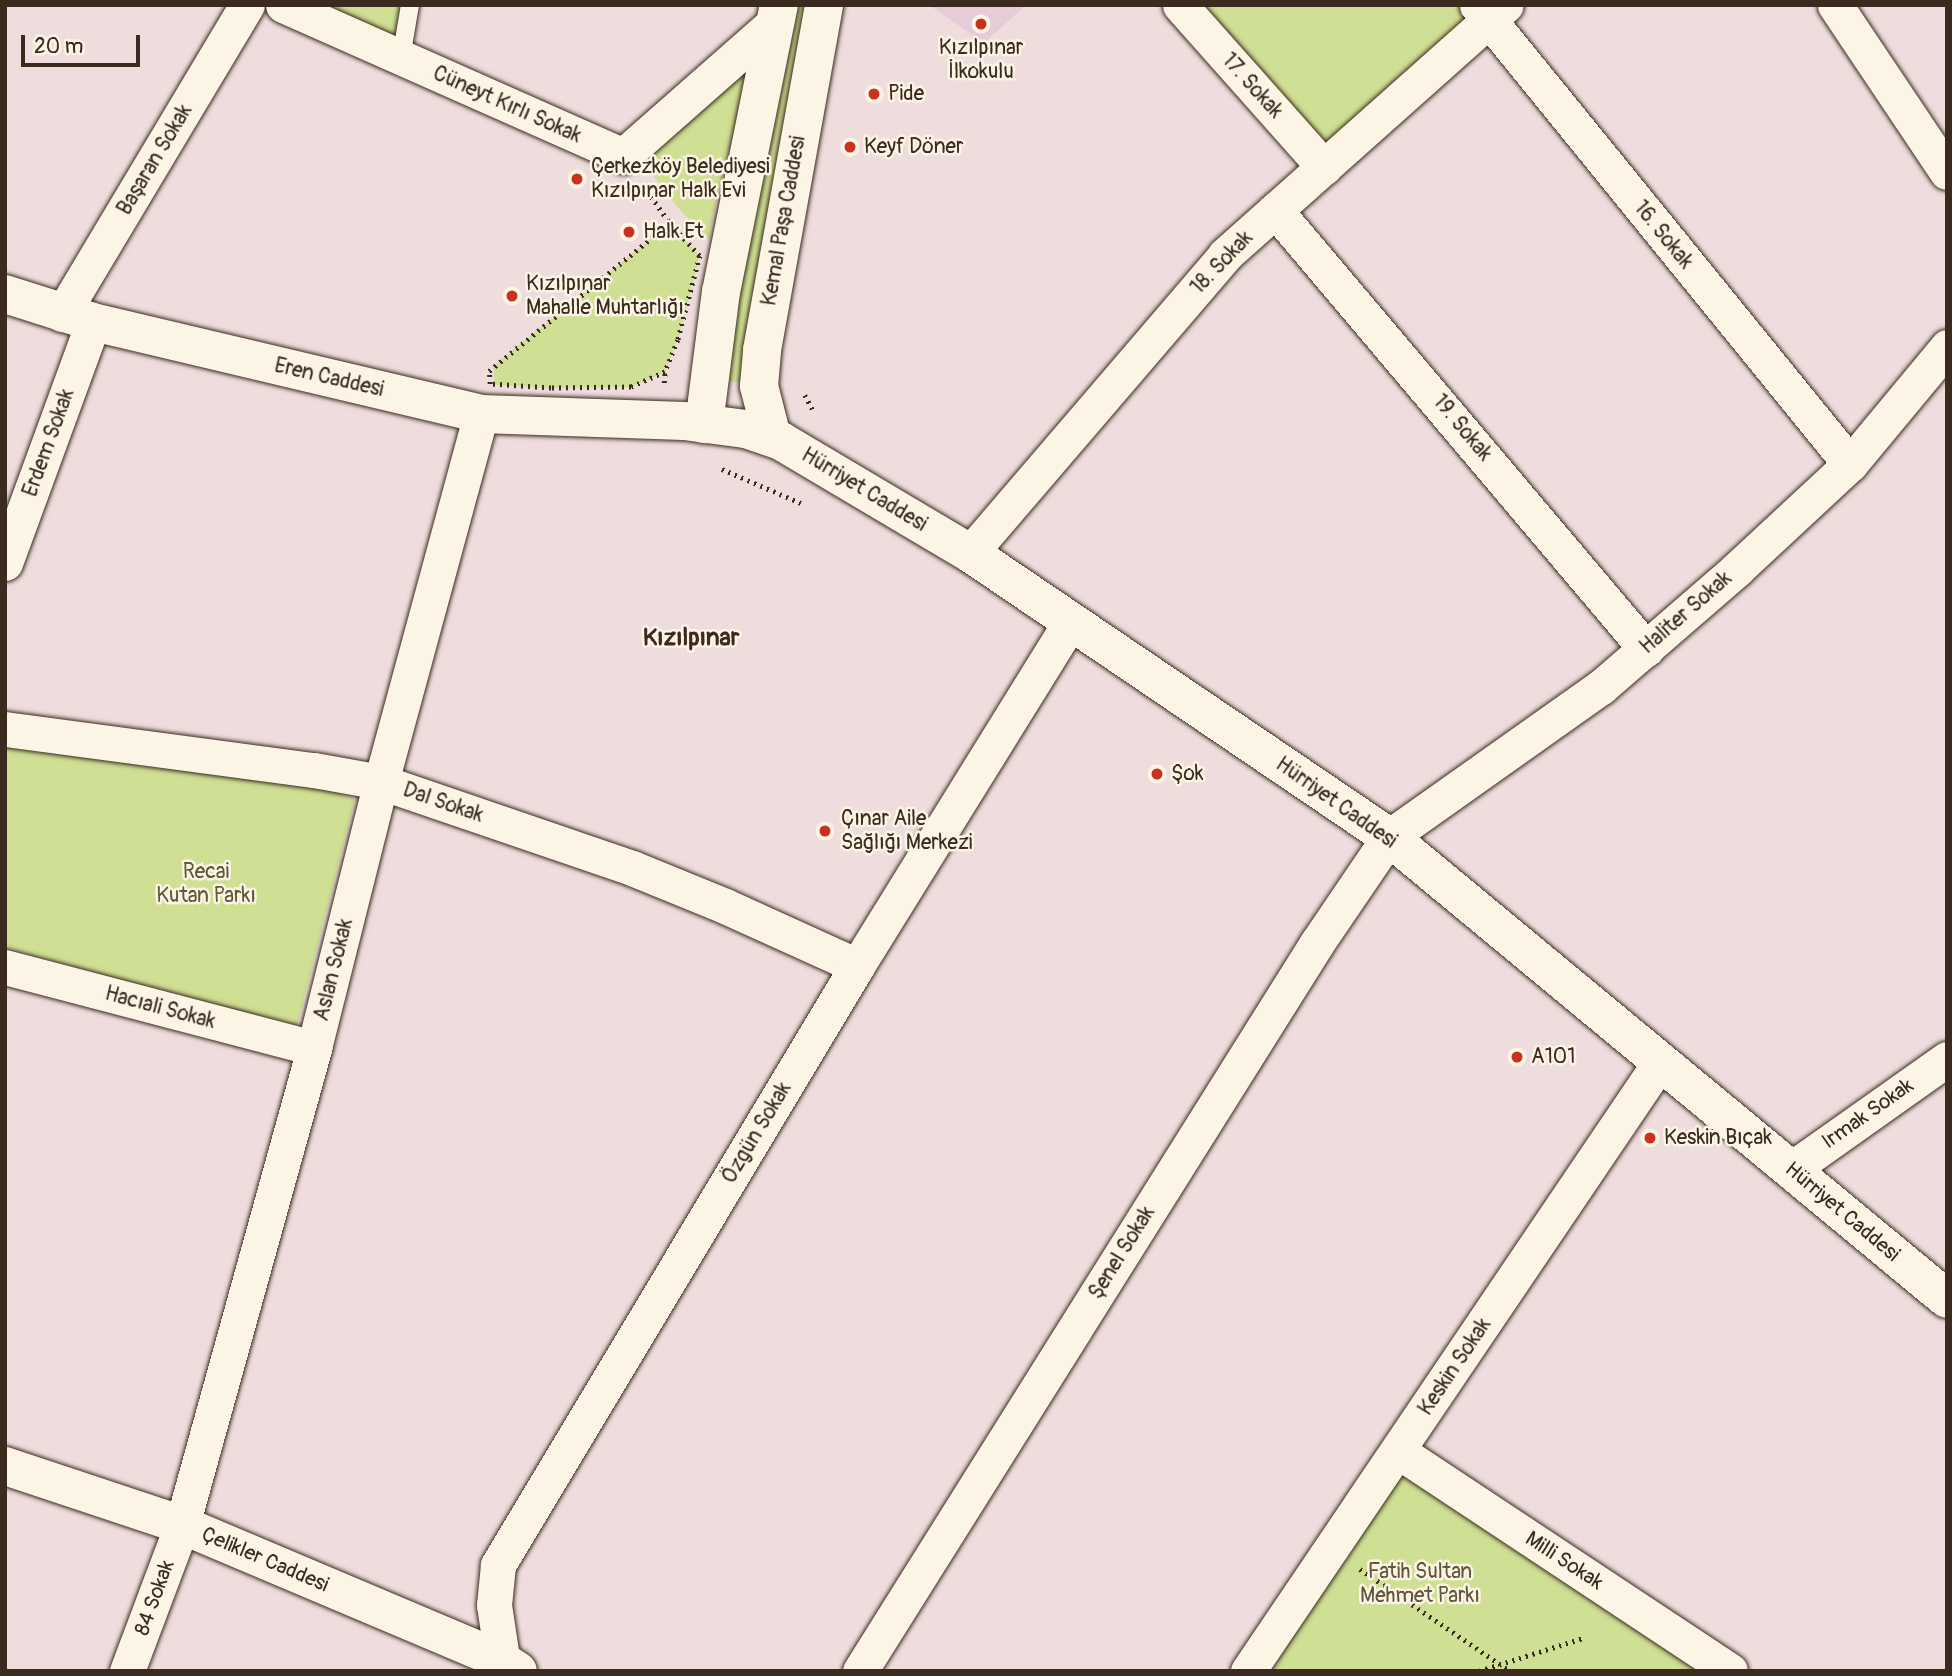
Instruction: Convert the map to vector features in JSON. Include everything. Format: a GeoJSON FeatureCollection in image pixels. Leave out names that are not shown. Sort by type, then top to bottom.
{"type":"FeatureCollection","features":[{"type":"Feature","properties":{"kind":"main road","name":"Kemal Paşa Caddesi"},"geometry":{"type":"LineString","coordinates":[[772,437],[759,386],[762,350],[824,5]]}},
{"type":"Feature","properties":{"kind":"main road"},"geometry":{"type":"LineString","coordinates":[[704,424],[721,292],[777,14]]}},
{"type":"Feature","properties":{"kind":"main road","name":"Eren Caddesi"},"geometry":{"type":"LineString","coordinates":[[5,294],[78,318],[481,414],[659,420]]}},
{"type":"Feature","properties":{"kind":"main road","name":"Hürriyet Caddesi"},"geometry":{"type":"LineString","coordinates":[[659,420],[746,429],[772,437],[970,553],[1389,838],[1947,1299]]}},
{"type":"Feature","properties":{"kind":"main road","name":"Çelikler Caddesi"},"geometry":{"type":"LineString","coordinates":[[5,1466],[182,1525],[508,1667]]}},
{"type":"Feature","properties":{"kind":"street","name":"Başaran Sokak"},"geometry":{"type":"LineString","coordinates":[[78,318],[247,5]]}},
{"type":"Feature","properties":{"kind":"street","name":"Cüneyt Kırlı Sokak"},"geometry":{"type":"LineString","coordinates":[[283,5],[623,156],[777,14]]}},
{"type":"Feature","properties":{"kind":"street","name":"17. Sokak"},"geometry":{"type":"LineString","coordinates":[[1180,5],[1324,167]]}},
{"type":"Feature","properties":{"kind":"street"},"geometry":{"type":"LineString","coordinates":[[1835,5],[1947,172]]}},
{"type":"Feature","properties":{"kind":"street","name":"18. Sokak"},"geometry":{"type":"LineString","coordinates":[[970,553],[1225,255],[1324,167],[1491,10]]}},
{"type":"Feature","properties":{"kind":"street","name":"16. Sokak"},"geometry":{"type":"LineString","coordinates":[[1491,10],[1850,464]]}},
{"type":"Feature","properties":{"kind":"street","name":"19. Sokak"},"geometry":{"type":"LineString","coordinates":[[1275,210],[1646,649]]}},
{"type":"Feature","properties":{"kind":"street","name":"Erdem Sokak"},"geometry":{"type":"LineString","coordinates":[[5,564],[78,318]]}},
{"type":"Feature","properties":{"kind":"street","name":"Haliter Sokak"},"geometry":{"type":"LineString","coordinates":[[1389,838],[1601,687],[1646,649],[1850,464],[1944,357]]}},
{"type":"Feature","properties":{"kind":"street","name":"Aslan Sokak"},"geometry":{"type":"LineString","coordinates":[[182,1525],[314,1048],[381,782],[481,414]]}},
{"type":"Feature","properties":{"kind":"street","name":"Özgün Sokak"},"geometry":{"type":"LineString","coordinates":[[508,1667],[494,1605],[498,1565],[857,966],[1070,622]]}},
{"type":"Feature","properties":{"kind":"street","name":"Dal Sokak"},"geometry":{"type":"LineString","coordinates":[[5,729],[314,770],[381,782],[632,868],[725,906],[857,966]]}},
{"type":"Feature","properties":{"kind":"street","name":"Şenel Sokak"},"geometry":{"type":"LineString","coordinates":[[860,1671],[1310,955],[1389,838]]}},
{"type":"Feature","properties":{"kind":"street","name":"Hacıali Sokak"},"geometry":{"type":"LineString","coordinates":[[5,967],[314,1048]]}},
{"type":"Feature","properties":{"kind":"street","name":"Irmak Sokak"},"geometry":{"type":"LineString","coordinates":[[1790,1170],[1947,1059]]}},
{"type":"Feature","properties":{"kind":"street","name":"Keskin Sokak"},"geometry":{"type":"LineString","coordinates":[[1254,1669],[1330,1550],[1660,1062]]}},
{"type":"Feature","properties":{"kind":"street","name":"Milli Sokak"},"geometry":{"type":"LineString","coordinates":[[1398,1451],[1730,1671]]}},
{"type":"Feature","properties":{"kind":"street","name":"84 Sokak"},"geometry":{"type":"LineString","coordinates":[[127,1671],[182,1525]]}},
{"type":"Feature","properties":{"kind":"lane"},"geometry":{"type":"LineString","coordinates":[[401,58],[410,5]]}},
{"type":"Feature","properties":{"kind":"path"},"geometry":{"type":"LineString","coordinates":[[659,420],[665,372],[678,340],[701,256],[670,223],[489,371],[490,384],[551,388],[631,387],[665,372]]}},
{"type":"Feature","properties":{"kind":"path"},"geometry":{"type":"LineString","coordinates":[[802,386],[811,410],[821,418]]}},
{"type":"Feature","properties":{"kind":"path"},"geometry":{"type":"LineString","coordinates":[[711,464],[811,507]]}},
{"type":"Feature","properties":{"kind":"path"},"geometry":{"type":"LineString","coordinates":[[1330,1550],[1435,1617],[1510,1671]]}},
{"type":"Feature","properties":{"kind":"path"},"geometry":{"type":"LineString","coordinates":[[1479,1671],[1583,1638]]}},
{"type":"Feature","properties":{"kind":"shaded area","name":"Kızılpınar İlkokulu"},"geometry":{"type":"Polygon","coordinates":[[[929,5],[1026,5],[984,43],[929,5]]]}},
{"type":"Feature","properties":{"kind":"green space"},"geometry":{"type":"Polygon","coordinates":[[[283,5],[411,5],[401,58],[283,5]]]}},
{"type":"Feature","properties":{"kind":"green space"},"geometry":{"type":"Polygon","coordinates":[[[779,5],[824,5],[759,386],[710,378],[779,5]]]}},
{"type":"Feature","properties":{"kind":"green space"},"geometry":{"type":"Polygon","coordinates":[[[1180,5],[1477,5],[1324,167],[1180,5]]]}},
{"type":"Feature","properties":{"kind":"green space"},"geometry":{"type":"Polygon","coordinates":[[[759,36],[716,201],[709,240],[680,210],[633,150],[759,36]]]}},
{"type":"Feature","properties":{"kind":"green space"},"geometry":{"type":"Polygon","coordinates":[[[670,223],[700,256],[679,336],[665,372],[631,387],[551,388],[495,385],[493,366],[670,223]]]}},
{"type":"Feature","properties":{"kind":"green space","name":"Recai Kutan Parkı"},"geometry":{"type":"Polygon","coordinates":[[[5,740],[307,780],[355,800],[296,1030],[5,947],[5,740]]]}},
{"type":"Feature","properties":{"kind":"green space","name":"Fatih Sultan Mehmet Parkı"},"geometry":{"type":"Polygon","coordinates":[[[1396,1464],[1706,1671],[1276,1671],[1260,1661],[1396,1464]]]}},
{"type":"Feature","properties":{"kind":"place","name":"Kızılpınar İlkokulu"},"geometry":{"type":"Point","coordinates":[981,24]}},
{"type":"Feature","properties":{"kind":"place","name":"Pide"},"geometry":{"type":"Point","coordinates":[874,94]}},
{"type":"Feature","properties":{"kind":"place","name":"Keyf Döner"},"geometry":{"type":"Point","coordinates":[850,147]}},
{"type":"Feature","properties":{"kind":"place","name":"Çerkezköy Belediyesi Kızılpınar Halk Evi"},"geometry":{"type":"Point","coordinates":[577,179]}},
{"type":"Feature","properties":{"kind":"place","name":"Halk Et"},"geometry":{"type":"Point","coordinates":[629,232]}},
{"type":"Feature","properties":{"kind":"place","name":"Kızılpınar Mahalle Muhtarlığı"},"geometry":{"type":"Point","coordinates":[512,296]}},
{"type":"Feature","properties":{"kind":"place","name":"Şok"},"geometry":{"type":"Point","coordinates":[1157,774]}},
{"type":"Feature","properties":{"kind":"place","name":"Çınar Aile Sağlığı Merkezi"},"geometry":{"type":"Point","coordinates":[825,831]}},
{"type":"Feature","properties":{"kind":"place","name":"A101"},"geometry":{"type":"Point","coordinates":[1517,1057]}},
{"type":"Feature","properties":{"kind":"place","name":"Keskin Bıçak"},"geometry":{"type":"Point","coordinates":[1650,1138]}},
{"type":"Feature","properties":{"kind":"district","name":"Kızılpınar"},"geometry":{"type":"Point","coordinates":[691,638]}}]}
